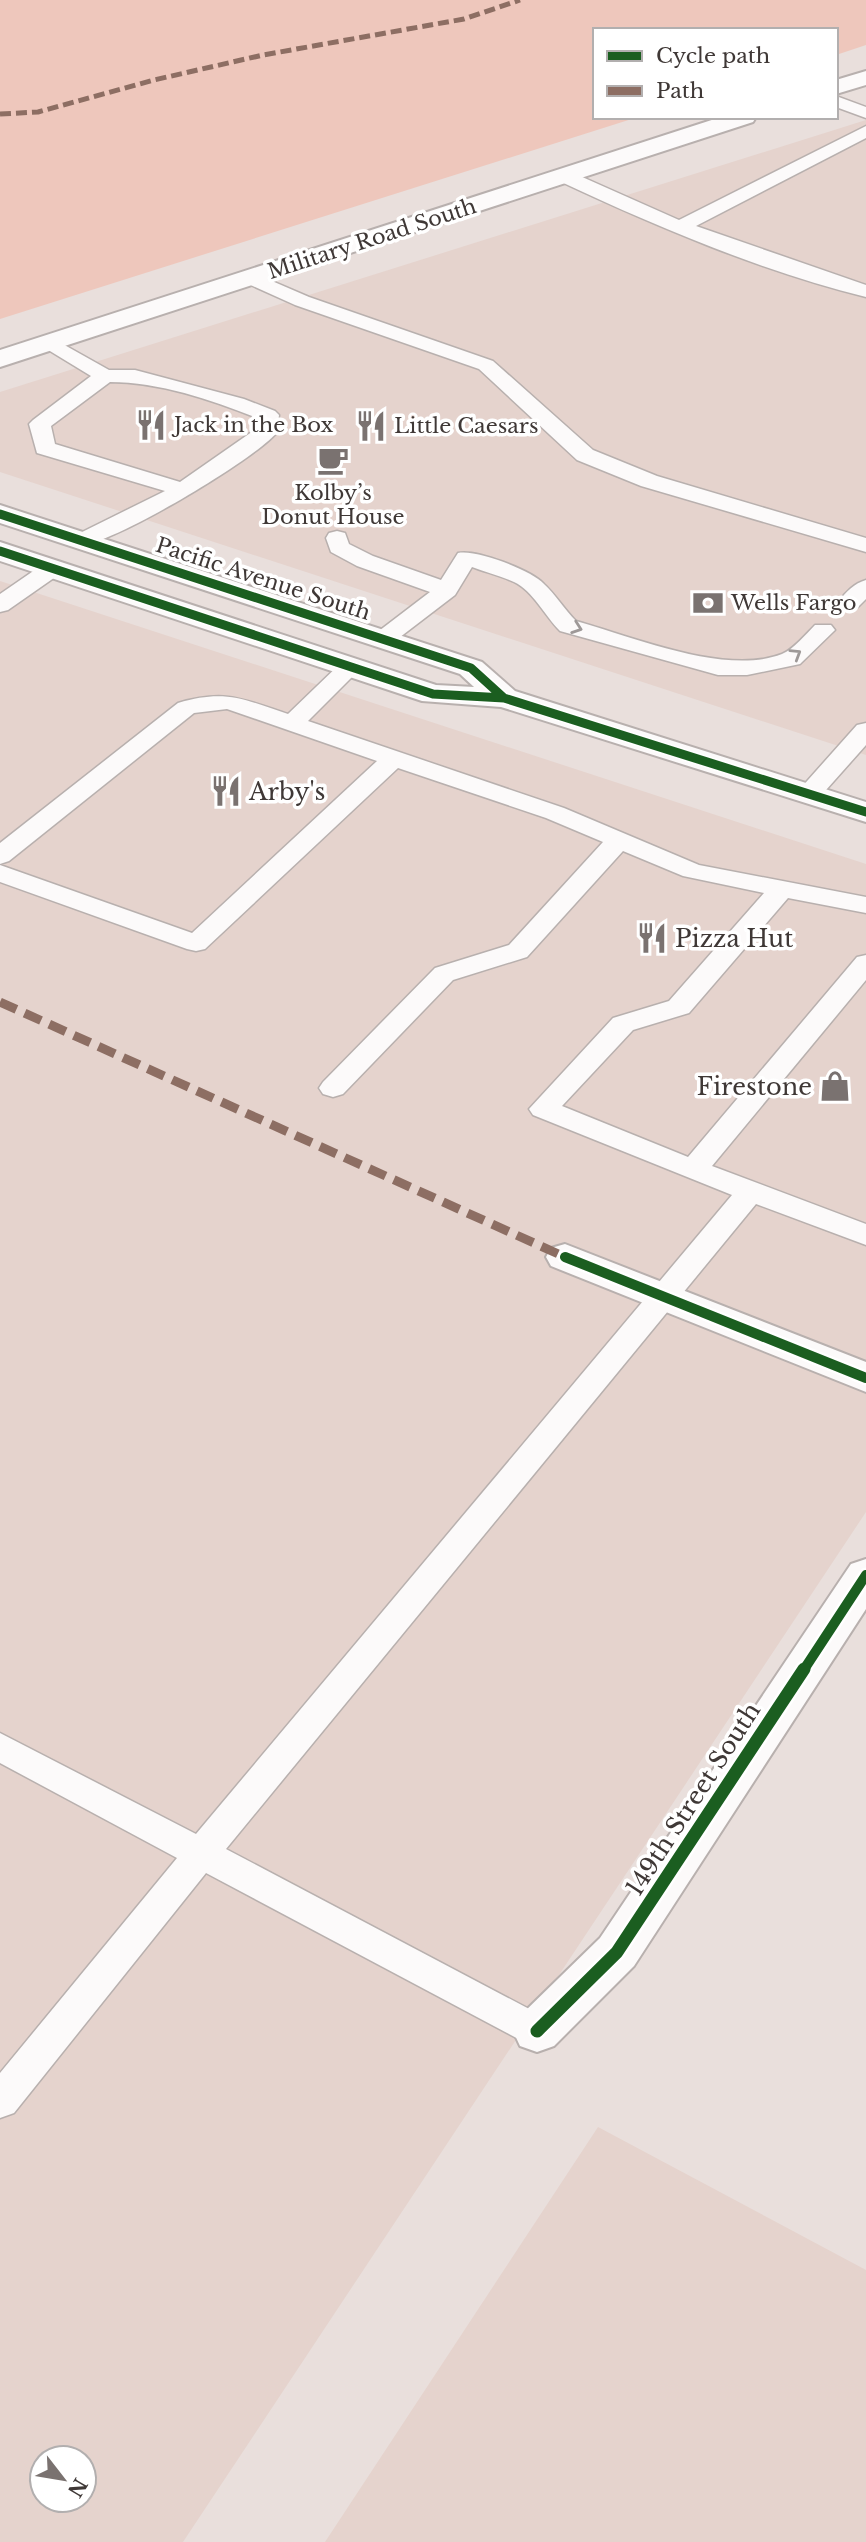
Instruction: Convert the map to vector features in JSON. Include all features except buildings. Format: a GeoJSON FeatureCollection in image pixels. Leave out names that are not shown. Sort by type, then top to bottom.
{"type":"FeatureCollection","features":[{"type":"Feature","properties":{"kind":"main road"},"geometry":{"type":"LineString","coordinates":[[838,86],[866,78]]}},
{"type":"Feature","properties":{"kind":"main road","name":"Military Road South"},"geometry":{"type":"LineString","coordinates":[[0,359],[739,119]]}},
{"type":"Feature","properties":{"kind":"main road","name":"Pacific Avenue South"},"geometry":{"type":"LineString","coordinates":[[0,514],[471,668],[503,698]]}},
{"type":"Feature","properties":{"kind":"main road","name":"Pacific Avenue South"},"geometry":{"type":"LineString","coordinates":[[0,551],[433,694],[503,698],[866,812]]}},
{"type":"Feature","properties":{"kind":"main road"},"geometry":{"type":"LineString","coordinates":[[565,1257],[866,1378]]}},
{"type":"Feature","properties":{"kind":"main road","name":"149th Street South"},"geometry":{"type":"LineString","coordinates":[[537,2031],[617,1952],[866,1575]]}},
{"type":"Feature","properties":{"kind":"lane"},"geometry":{"type":"LineString","coordinates":[[838,101],[866,113]]}},
{"type":"Feature","properties":{"kind":"lane"},"geometry":{"type":"LineString","coordinates":[[682,226],[866,131]]}},
{"type":"Feature","properties":{"kind":"lane"},"geometry":{"type":"LineString","coordinates":[[564,176],[628,207],[797,269],[866,291]]}},
{"type":"Feature","properties":{"kind":"lane"},"geometry":{"type":"LineString","coordinates":[[251,278],[302,301],[486,365],[585,454],[649,481],[866,545]]}},
{"type":"Feature","properties":{"kind":"lane"},"geometry":{"type":"LineString","coordinates":[[52,344],[105,376],[135,376],[237,403],[268,415],[266,432],[183,490],[82,541]]}},
{"type":"Feature","properties":{"kind":"lane"},"geometry":{"type":"LineString","coordinates":[[105,376],[40,424],[45,448],[183,490]]}},
{"type":"Feature","properties":{"kind":"lane"},"geometry":{"type":"LineString","coordinates":[[337,538],[339,547],[365,561],[447,590]]}},
{"type":"Feature","properties":{"kind":"lane"},"geometry":{"type":"LineString","coordinates":[[383,639],[447,590],[466,558],[524,578],[538,590],[551,609],[568,626],[718,668],[747,668],[792,659],[823,630]]}},
{"type":"Feature","properties":{"kind":"lane"},"geometry":{"type":"LineString","coordinates":[[0,605],[53,568]]}},
{"type":"Feature","properties":{"kind":"lane"},"geometry":{"type":"LineString","coordinates":[[292,723],[351,666]]}},
{"type":"Feature","properties":{"kind":"lane"},"geometry":{"type":"LineString","coordinates":[[0,856],[186,708],[203,703],[229,702],[555,813],[692,871],[866,905]]}},
{"type":"Feature","properties":{"kind":"lane"},"geometry":{"type":"LineString","coordinates":[[809,794],[866,730]]}},
{"type":"Feature","properties":{"kind":"lane"},"geometry":{"type":"LineString","coordinates":[[0,873],[196,943],[394,758]]}},
{"type":"Feature","properties":{"kind":"lane"},"geometry":{"type":"LineString","coordinates":[[333,1088],[444,974],[518,951],[618,841]]}},
{"type":"Feature","properties":{"kind":"lane"},"geometry":{"type":"LineString","coordinates":[[781,890],[678,1007],[623,1024],[543,1109],[693,1170],[866,1235]]}},
{"type":"Feature","properties":{"kind":"lane"},"geometry":{"type":"LineString","coordinates":[[693,1170],[866,962]]}},
{"type":"Feature","properties":{"kind":"lane"},"geometry":{"type":"LineString","coordinates":[[0,2101],[201,1854],[751,1191]]}},
{"type":"Feature","properties":{"kind":"lane"},"geometry":{"type":"LineString","coordinates":[[0,1747],[537,2031]]}},
{"type":"Feature","properties":{"kind":"shaded area"},"geometry":{"type":"Polygon","coordinates":[[[0,0],[866,0],[866,45],[838,54],[838,28],[593,28],[593,119],[632,119],[0,319],[0,0]]]}},
{"type":"Feature","properties":{"kind":"shaded area"},"geometry":{"type":"Polygon","coordinates":[[[866,120],[866,755],[0,472],[0,392],[866,120]]]}},
{"type":"Feature","properties":{"kind":"shaded area"},"geometry":{"type":"Polygon","coordinates":[[[0,581],[866,864],[866,1512],[183,2542],[0,2542],[0,581]]]}},
{"type":"Feature","properties":{"kind":"shaded area"},"geometry":{"type":"Polygon","coordinates":[[[598,2127],[866,2270],[866,2542],[325,2542],[598,2127]]]}},
{"type":"Feature","properties":{"kind":"marked path"},"geometry":{"type":"LineString","coordinates":[[0,114],[38,112],[154,80],[263,55],[464,19],[520,0]]}},
{"type":"Feature","properties":{"kind":"marked path"},"geometry":{"type":"LineString","coordinates":[[0,1002],[565,1257]]}},
{"type":"Feature","properties":{"kind":"cycle path"},"geometry":{"type":"LineString","coordinates":[[0,514],[471,668],[504,698]]}},
{"type":"Feature","properties":{"kind":"cycle path"},"geometry":{"type":"LineString","coordinates":[[0,551],[433,694],[504,698],[866,812]]}},
{"type":"Feature","properties":{"kind":"cycle path"},"geometry":{"type":"LineString","coordinates":[[565,1257],[866,1378]]}},
{"type":"Feature","properties":{"kind":"cycle path"},"geometry":{"type":"LineString","coordinates":[[537,2031],[617,1952],[866,1575]]}},
{"type":"Feature","properties":{"kind":"place","name":"Jack in the Box"},"geometry":{"type":"Point","coordinates":[151,425]}},
{"type":"Feature","properties":{"kind":"place","name":"Little Caesars"},"geometry":{"type":"Point","coordinates":[371,426]}},
{"type":"Feature","properties":{"kind":"place","name":"Kolby’s Donut House"},"geometry":{"type":"Point","coordinates":[333,460]}},
{"type":"Feature","properties":{"kind":"place","name":"Wells Fargo"},"geometry":{"type":"Point","coordinates":[708,603]}},
{"type":"Feature","properties":{"kind":"place","name":"Arby's"},"geometry":{"type":"Point","coordinates":[226,791]}},
{"type":"Feature","properties":{"kind":"place","name":"Pizza Hut"},"geometry":{"type":"Point","coordinates":[652,938]}},
{"type":"Feature","properties":{"kind":"place","name":"Firestone"},"geometry":{"type":"Point","coordinates":[835,1086]}}]}
